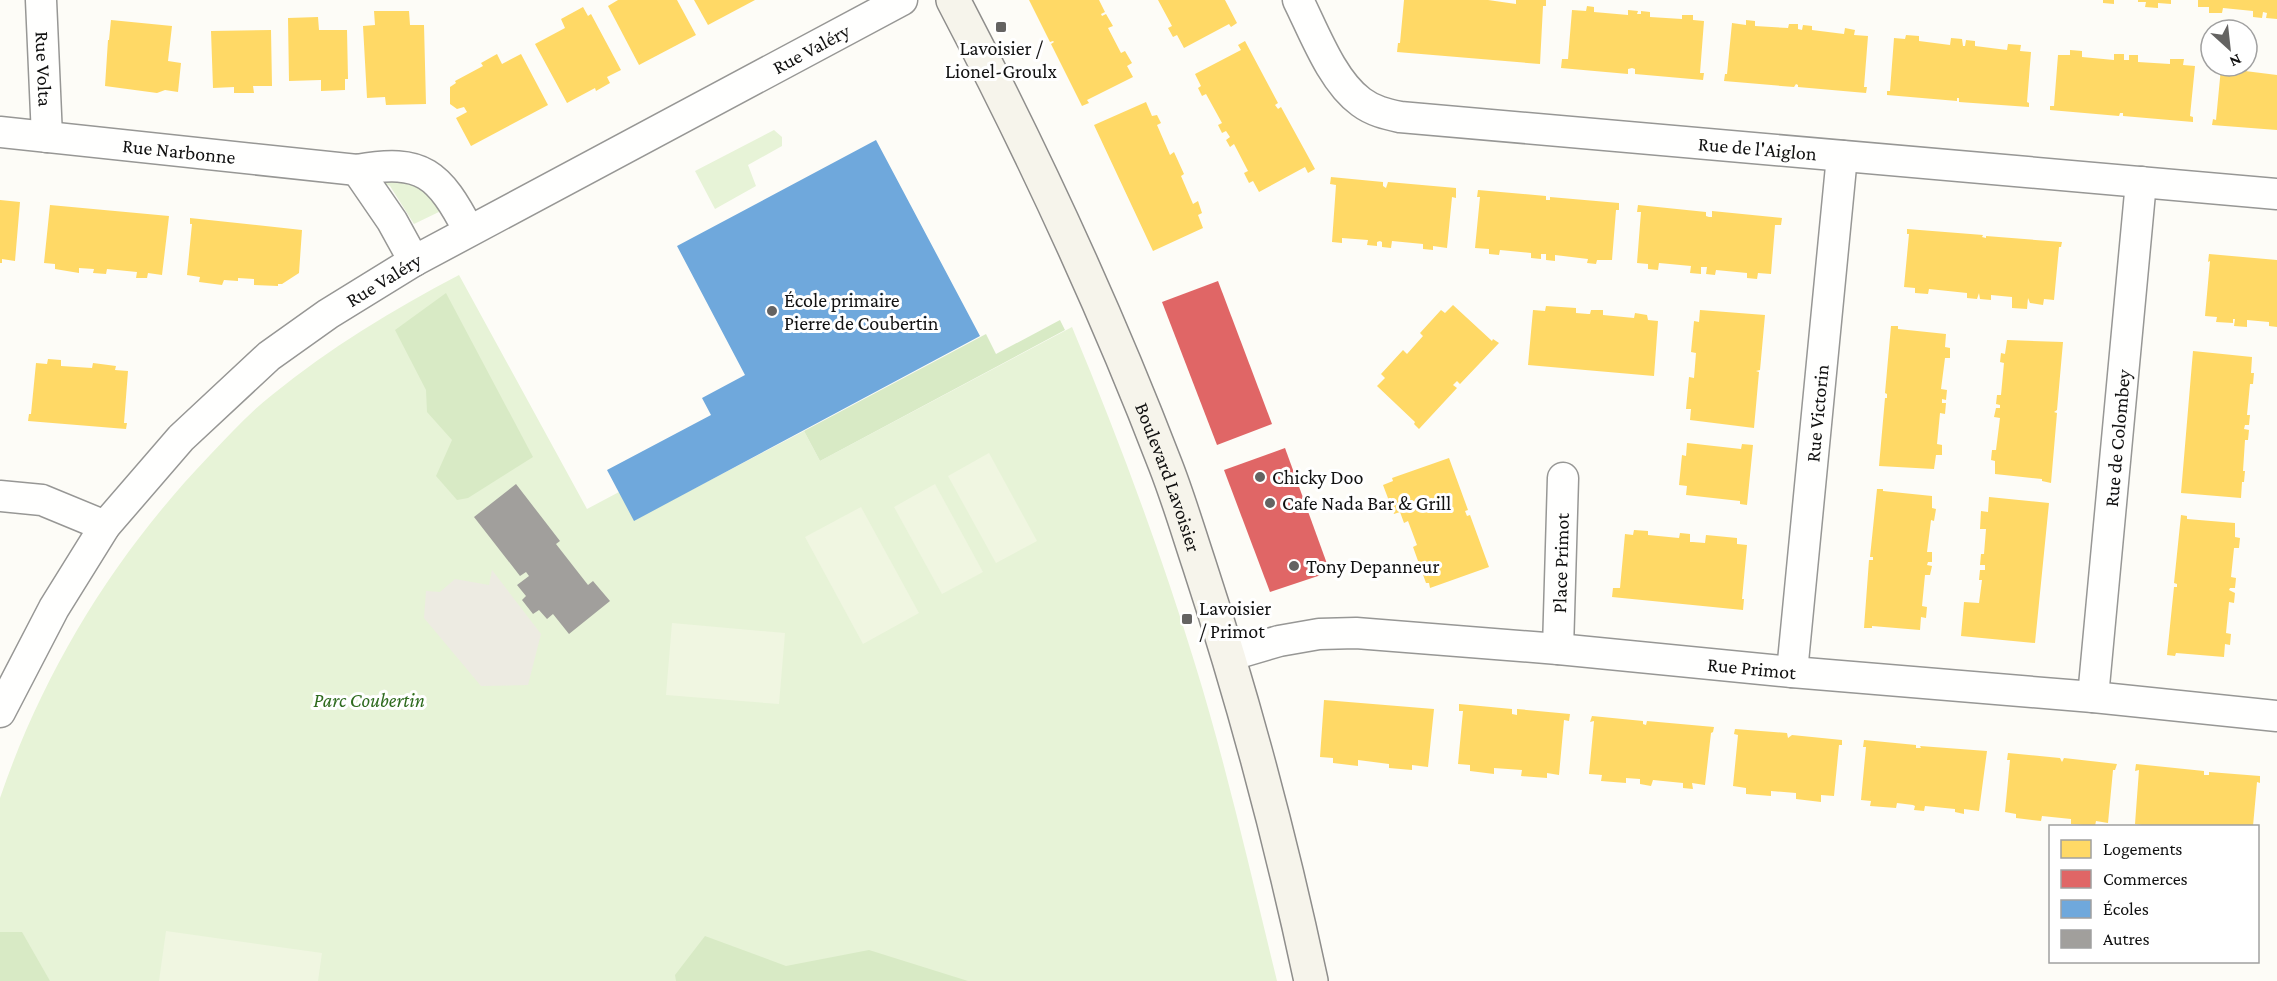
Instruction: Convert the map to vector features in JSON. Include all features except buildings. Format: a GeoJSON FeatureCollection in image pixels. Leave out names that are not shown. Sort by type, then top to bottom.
{"type":"FeatureCollection","features":[{"type":"Feature","properties":{"kind":"street","name":"Rue Volta"},"geometry":{"type":"LineString","coordinates":[[41,0],[47,136]]}},
{"type":"Feature","properties":{"kind":"street","name":"Rue Valéry"},"geometry":{"type":"LineString","coordinates":[[0,712],[54,608],[105,526],[181,438],[269,356],[328,314],[414,261],[902,0]]}},
{"type":"Feature","properties":{"kind":"street","name":"Boulevard Lavoisier"},"geometry":{"type":"LineString","coordinates":[[953,0],[1094,289],[1166,467],[1228,656],[1296,910],[1311,981]]}},
{"type":"Feature","properties":{"kind":"street","name":"Rue de l'Aiglon"},"geometry":{"type":"LineString","coordinates":[[1298,0],[1346,89],[1362,103],[1381,113],[1400,117],[2277,194]]}},
{"type":"Feature","properties":{"kind":"street","name":"Rue Narbonne"},"geometry":{"type":"LineString","coordinates":[[0,132],[357,170],[386,165],[418,169],[438,183],[453,201],[469,231]]}},
{"type":"Feature","properties":{"kind":"street","name":"Rue Victorin"},"geometry":{"type":"LineString","coordinates":[[1792,672],[1842,156]]}},
{"type":"Feature","properties":{"kind":"street"},"geometry":{"type":"LineString","coordinates":[[357,170],[392,221],[414,261]]}},
{"type":"Feature","properties":{"kind":"street","name":"Rue de Colombey"},"geometry":{"type":"LineString","coordinates":[[2093,697],[2141,182]]}},
{"type":"Feature","properties":{"kind":"street","name":"Place Primot"},"geometry":{"type":"LineString","coordinates":[[1558,649],[1563,478]]}},
{"type":"Feature","properties":{"kind":"street"},"geometry":{"type":"LineString","coordinates":[[0,496],[42,500],[105,526]]}},
{"type":"Feature","properties":{"kind":"street","name":"Rue Primot"},"geometry":{"type":"LineString","coordinates":[[1228,656],[1279,641],[1319,634],[1356,633],[2093,697],[2277,716]]}},
{"type":"Feature","properties":{"kind":"green space"},"geometry":{"type":"Polygon","coordinates":[[[774,130],[782,137],[782,146],[748,165],[756,186],[715,209],[695,171],[774,130]]]}},
{"type":"Feature","properties":{"kind":"green space"},"geometry":{"type":"Polygon","coordinates":[[[386,180],[419,181],[443,210],[414,224],[390,186],[386,184],[386,180]]]}},
{"type":"Feature","properties":{"kind":"green space","name":"Parc Coubertin"},"geometry":{"type":"Polygon","coordinates":[[[459,275],[587,509],[619,492],[634,520],[804,431],[820,461],[1072,327],[1138,494],[1195,664],[1228,782],[1277,981],[0,981],[0,798],[38,704],[86,615],[144,532],[176,493],[255,409],[339,346],[386,316],[459,275]]]}},
{"type":"Feature","properties":{"kind":"green space"},"geometry":{"type":"Polygon","coordinates":[[[446,293],[533,457],[468,498],[457,500],[436,476],[452,440],[427,412],[426,390],[395,330],[446,293]]]}},
{"type":"Feature","properties":{"kind":"green space"},"geometry":{"type":"Polygon","coordinates":[[[1060,320],[1065,330],[820,461],[804,431],[986,334],[996,354],[1060,320]]]}},
{"type":"Feature","properties":{"kind":"green space"},"geometry":{"type":"Polygon","coordinates":[[[989,453],[1037,541],[996,563],[948,476],[989,453]]]}},
{"type":"Feature","properties":{"kind":"green space"},"geometry":{"type":"Polygon","coordinates":[[[935,484],[983,572],[942,594],[894,507],[935,484]]]}},
{"type":"Feature","properties":{"kind":"green space"},"geometry":{"type":"Polygon","coordinates":[[[861,507],[919,613],[863,644],[805,537],[861,507]]]}},
{"type":"Feature","properties":{"kind":"green space"},"geometry":{"type":"Polygon","coordinates":[[[672,623],[785,633],[779,704],[666,695],[672,623]]]}},
{"type":"Feature","properties":{"kind":"green space"},"geometry":{"type":"Polygon","coordinates":[[[166,931],[322,953],[318,981],[159,981],[166,931]]]}},
{"type":"Feature","properties":{"kind":"green space"},"geometry":{"type":"Polygon","coordinates":[[[0,932],[22,932],[50,981],[0,981],[0,932]]]}},
{"type":"Feature","properties":{"kind":"green space"},"geometry":{"type":"Polygon","coordinates":[[[705,936],[786,966],[869,950],[968,981],[676,981],[675,975],[705,936]]]}},
{"type":"Feature","properties":{"kind":"shaded area"},"geometry":{"type":"Polygon","coordinates":[[[492,570],[541,634],[528,685],[481,686],[424,618],[426,591],[440,592],[455,579],[489,585],[492,570]]]}},
{"type":"Feature","properties":{"kind":"place","name":"Lavoisier / Lionel-Groulx"},"geometry":{"type":"Point","coordinates":[1001,27]}},
{"type":"Feature","properties":{"kind":"place","name":"École primaire Pierre de Coubertin"},"geometry":{"type":"Point","coordinates":[772,311]}},
{"type":"Feature","properties":{"kind":"place","name":"Chicky Doo"},"geometry":{"type":"Point","coordinates":[1260,477]}},
{"type":"Feature","properties":{"kind":"place","name":"Cafe Nada Bar & Grill"},"geometry":{"type":"Point","coordinates":[1270,503]}},
{"type":"Feature","properties":{"kind":"place","name":"Tony Depanneur"},"geometry":{"type":"Point","coordinates":[1294,566]}},
{"type":"Feature","properties":{"kind":"place","name":"Lavoisier / Primot"},"geometry":{"type":"Point","coordinates":[1187,619]}}]}
